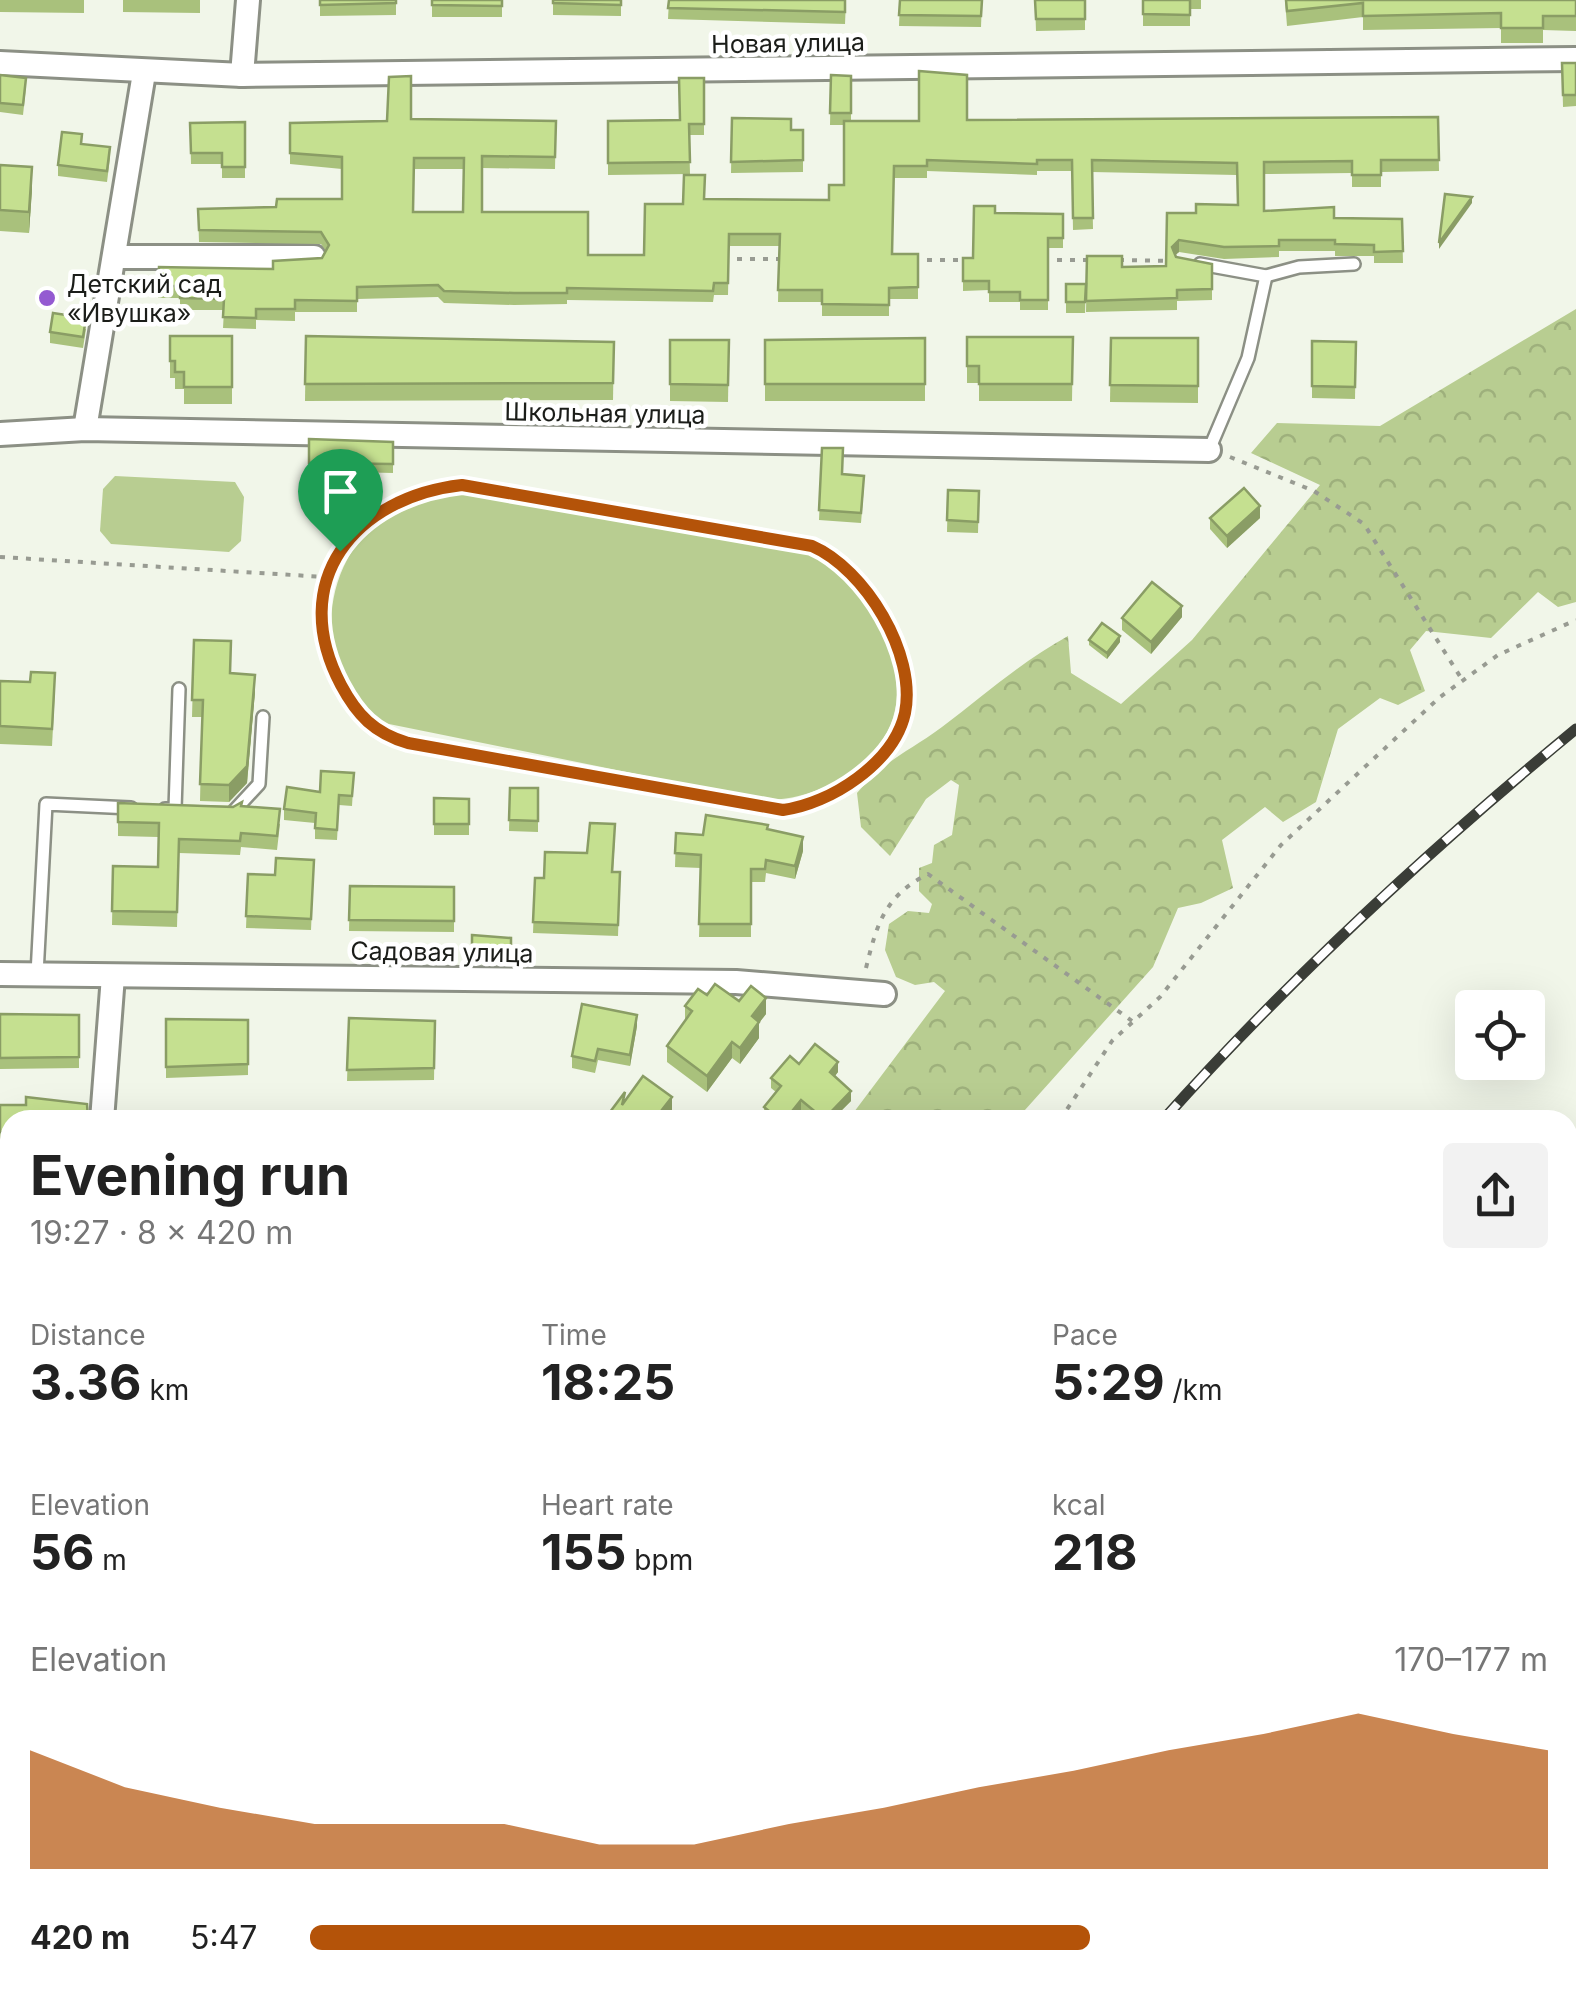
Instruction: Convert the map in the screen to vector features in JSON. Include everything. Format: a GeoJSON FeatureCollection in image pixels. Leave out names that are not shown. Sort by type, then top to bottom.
{"type":"FeatureCollection","features":[{"type":"Feature","properties":{"kind":"street"},"geometry":{"type":"LineString","coordinates":[[242,75],[248,0]]}},
{"type":"Feature","properties":{"kind":"street","name":"Новая улица"},"geometry":{"type":"LineString","coordinates":[[0,62],[144,73],[242,75],[1576,60]]}},
{"type":"Feature","properties":{"kind":"street"},"geometry":{"type":"LineString","coordinates":[[85,429],[144,73]]}},
{"type":"Feature","properties":{"kind":"street"},"geometry":{"type":"LineString","coordinates":[[116,257],[314,257]]}},
{"type":"Feature","properties":{"kind":"street","name":"Школьная улица"},"geometry":{"type":"LineString","coordinates":[[0,434],[85,429],[1209,450]]}},
{"type":"Feature","properties":{"kind":"street","name":"Садовая улица"},"geometry":{"type":"LineString","coordinates":[[0,974],[736,982],[872,993]]}},
{"type":"Feature","properties":{"kind":"street"},"geometry":{"type":"LineString","coordinates":[[103,1110],[113,976]]}},
{"type":"Feature","properties":{"kind":"lane"},"geometry":{"type":"LineString","coordinates":[[1181,260],[1266,276],[1299,267],[1354,264]]}},
{"type":"Feature","properties":{"kind":"lane"},"geometry":{"type":"LineString","coordinates":[[1209,450],[1248,358],[1266,276]]}},
{"type":"Feature","properties":{"kind":"lane"},"geometry":{"type":"LineString","coordinates":[[175,810],[179,689]]}},
{"type":"Feature","properties":{"kind":"lane"},"geometry":{"type":"LineString","coordinates":[[214,811],[233,812],[259,784],[263,717]]}},
{"type":"Feature","properties":{"kind":"lane"},"geometry":{"type":"LineString","coordinates":[[37,974],[46,804],[138,808]]}},
{"type":"Feature","properties":{"kind":"lane"},"geometry":{"type":"LineString","coordinates":[[156,809],[194,810]]}},
{"type":"Feature","properties":{"kind":"path"},"geometry":{"type":"LineString","coordinates":[[708,259],[787,259]]}},
{"type":"Feature","properties":{"kind":"path"},"geometry":{"type":"LineString","coordinates":[[905,260],[964,260]]}},
{"type":"Feature","properties":{"kind":"path"},"geometry":{"type":"LineString","coordinates":[[1043,260],[1181,260]]}},
{"type":"Feature","properties":{"kind":"path"},"geometry":{"type":"LineString","coordinates":[[1209,450],[1302,485],[1364,524],[1463,681]]}},
{"type":"Feature","properties":{"kind":"path"},"geometry":{"type":"LineString","coordinates":[[462,485],[812,546],[839,561],[877,609],[900,658],[906,684],[904,715],[889,745],[842,789],[804,807],[783,810],[408,743],[376,730],[366,721],[334,670],[322,630],[326,577],[340,551],[388,505],[430,489],[462,485]]}},
{"type":"Feature","properties":{"kind":"path"},"geometry":{"type":"LineString","coordinates":[[0,557],[326,577]]}},
{"type":"Feature","properties":{"kind":"path"},"geometry":{"type":"LineString","coordinates":[[1067,1110],[1112,1041],[1160,998],[1281,845],[1463,681],[1498,655],[1576,620]]}},
{"type":"Feature","properties":{"kind":"path"},"geometry":{"type":"LineString","coordinates":[[872,993],[879,914],[903,887],[928,874],[1134,1022]]}},
{"type":"Feature","properties":{"kind":"green space"},"geometry":{"type":"Polygon","coordinates":[[[1576,309],[1576,602],[1558,607],[1538,592],[1491,638],[1426,631],[1410,650],[1425,691],[1398,705],[1380,698],[1338,729],[1316,802],[1283,822],[1265,807],[1222,840],[1233,888],[1201,903],[1178,908],[1153,967],[1025,1110],[856,1110],[945,991],[934,982],[915,985],[896,977],[885,950],[889,924],[908,911],[929,913],[932,904],[919,891],[919,868],[932,863],[934,845],[952,835],[959,785],[951,780],[926,799],[890,856],[861,827],[857,793],[888,764],[1068,636],[1071,673],[1121,704],[1192,640],[1320,485],[1251,453],[1277,423],[1380,426],[1576,309]]]}},
{"type":"Feature","properties":{"kind":"green space"},"geometry":{"type":"Polygon","coordinates":[[[115,476],[235,482],[244,497],[241,541],[229,552],[111,544],[100,531],[103,489],[115,476]]]}},
{"type":"Feature","properties":{"kind":"green space"},"geometry":{"type":"Polygon","coordinates":[[[468,489],[800,549],[821,559],[858,592],[885,637],[897,687],[888,730],[863,763],[845,776],[806,794],[765,800],[384,723],[359,701],[342,674],[333,645],[332,614],[337,584],[350,555],[369,529],[394,508],[420,497],[468,489]]]}},
{"type":"Feature","properties":{"kind":"building"},"geometry":{"type":"Polygon","coordinates":[[[320,0],[396,0],[396,3],[320,5],[320,0]]]}},
{"type":"Feature","properties":{"kind":"building"},"geometry":{"type":"Polygon","coordinates":[[[432,0],[502,0],[502,6],[432,5],[432,0]]]}},
{"type":"Feature","properties":{"kind":"building"},"geometry":{"type":"Polygon","coordinates":[[[621,0],[621,5],[553,3],[621,0]]]}},
{"type":"Feature","properties":{"kind":"building"},"geometry":{"type":"Polygon","coordinates":[[[669,0],[845,0],[845,12],[668,8],[669,0]]]}},
{"type":"Feature","properties":{"kind":"building"},"geometry":{"type":"Polygon","coordinates":[[[900,0],[982,0],[981,16],[899,15],[900,0]]]}},
{"type":"Feature","properties":{"kind":"building"},"geometry":{"type":"Polygon","coordinates":[[[1035,0],[1085,0],[1085,19],[1036,19],[1035,0]]]}},
{"type":"Feature","properties":{"kind":"building"},"geometry":{"type":"Polygon","coordinates":[[[1143,0],[1190,0],[1190,15],[1143,14],[1143,0]]]}},
{"type":"Feature","properties":{"kind":"building"},"geometry":{"type":"Polygon","coordinates":[[[1286,0],[1576,0],[1576,16],[1543,16],[1543,28],[1501,28],[1501,13],[1363,16],[1363,3],[1287,11],[1286,0]]]}},
{"type":"Feature","properties":{"kind":"building"},"geometry":{"type":"Polygon","coordinates":[[[1562,63],[1576,63],[1576,95],[1563,95],[1562,63]]]}},
{"type":"Feature","properties":{"kind":"building"},"geometry":{"type":"Polygon","coordinates":[[[919,71],[967,75],[967,120],[1438,117],[1439,160],[1381,160],[1381,175],[1352,175],[1352,161],[1264,162],[1264,211],[1334,207],[1334,218],[1402,219],[1403,251],[1374,252],[1374,245],[1335,244],[1335,240],[1279,240],[1279,246],[1224,247],[1179,240],[1172,247],[1176,257],[1212,264],[1212,289],[1177,290],[1177,298],[1086,301],[1087,256],[1122,256],[1122,267],[1166,266],[1167,213],[1196,213],[1196,204],[1238,205],[1237,163],[1092,160],[1093,218],[1073,218],[1072,160],[1037,160],[1037,164],[927,160],[927,166],[894,166],[892,254],[918,254],[918,287],[889,288],[889,305],[822,304],[822,290],[778,290],[780,234],[729,234],[728,283],[714,283],[713,291],[567,288],[567,293],[514,293],[444,291],[438,285],[357,287],[357,301],[295,300],[295,309],[256,309],[256,318],[223,317],[224,299],[180,298],[180,286],[158,286],[159,267],[273,269],[273,261],[322,258],[329,245],[321,232],[199,230],[198,209],[276,207],[277,199],[342,199],[342,157],[290,153],[290,123],[387,121],[389,77],[411,76],[411,119],[556,121],[555,157],[482,156],[482,212],[588,212],[588,255],[644,255],[645,204],[683,204],[684,175],[705,175],[704,199],[829,200],[829,185],[844,185],[844,121],[919,121],[919,71]],[[414,158],[413,212],[463,212],[464,158],[414,158]]]}},
{"type":"Feature","properties":{"kind":"building"},"geometry":{"type":"Polygon","coordinates":[[[0,75],[26,78],[23,105],[0,103],[0,75]]]}},
{"type":"Feature","properties":{"kind":"building"},"geometry":{"type":"Polygon","coordinates":[[[831,75],[851,76],[851,113],[830,113],[831,75]]]}},
{"type":"Feature","properties":{"kind":"building"},"geometry":{"type":"Polygon","coordinates":[[[679,78],[704,78],[704,124],[689,124],[690,162],[608,163],[608,121],[680,120],[679,78]]]}},
{"type":"Feature","properties":{"kind":"building"},"geometry":{"type":"Polygon","coordinates":[[[732,118],[791,119],[791,130],[803,130],[803,160],[731,162],[732,118]]]}},
{"type":"Feature","properties":{"kind":"building"},"geometry":{"type":"Polygon","coordinates":[[[245,122],[245,167],[222,167],[222,153],[191,153],[190,123],[245,122]]]}},
{"type":"Feature","properties":{"kind":"building"},"geometry":{"type":"Polygon","coordinates":[[[62,132],[82,134],[81,144],[110,147],[107,171],[58,165],[62,132]]]}},
{"type":"Feature","properties":{"kind":"building"},"geometry":{"type":"Polygon","coordinates":[[[0,165],[32,167],[29,212],[0,210],[0,165]]]}},
{"type":"Feature","properties":{"kind":"building"},"geometry":{"type":"Polygon","coordinates":[[[1445,194],[1472,197],[1439,243],[1445,194]]]}},
{"type":"Feature","properties":{"kind":"building"},"geometry":{"type":"Polygon","coordinates":[[[974,206],[995,206],[995,213],[1063,214],[1063,238],[1048,238],[1048,300],[1020,300],[1020,292],[989,292],[989,281],[963,281],[963,258],[973,258],[974,206]]]}},
{"type":"Feature","properties":{"kind":"building"},"geometry":{"type":"Polygon","coordinates":[[[1066,284],[1086,284],[1085,302],[1066,302],[1066,284]]]}},
{"type":"Feature","properties":{"kind":"building"},"geometry":{"type":"Polygon","coordinates":[[[53,313],[86,318],[83,337],[50,332],[53,313]]]}},
{"type":"Feature","properties":{"kind":"building"},"geometry":{"type":"Polygon","coordinates":[[[170,336],[232,336],[232,387],[184,387],[184,372],[175,372],[175,361],[170,361],[170,336]]]}},
{"type":"Feature","properties":{"kind":"building"},"geometry":{"type":"Polygon","coordinates":[[[306,336],[614,342],[613,383],[305,384],[306,336]]]}},
{"type":"Feature","properties":{"kind":"building"},"geometry":{"type":"Polygon","coordinates":[[[967,337],[1073,337],[1072,384],[979,384],[979,366],[967,366],[967,337]]]}},
{"type":"Feature","properties":{"kind":"building"},"geometry":{"type":"Polygon","coordinates":[[[925,338],[925,384],[765,384],[765,340],[925,338]]]}},
{"type":"Feature","properties":{"kind":"building"},"geometry":{"type":"Polygon","coordinates":[[[1111,338],[1198,338],[1198,386],[1110,385],[1111,338]]]}},
{"type":"Feature","properties":{"kind":"building"},"geometry":{"type":"Polygon","coordinates":[[[670,340],[729,340],[728,385],[670,384],[670,340]]]}},
{"type":"Feature","properties":{"kind":"building"},"geometry":{"type":"Polygon","coordinates":[[[1312,341],[1356,342],[1355,387],[1312,386],[1312,341]]]}},
{"type":"Feature","properties":{"kind":"building"},"geometry":{"type":"Polygon","coordinates":[[[309,439],[393,442],[393,464],[309,463],[309,439]]]}},
{"type":"Feature","properties":{"kind":"building"},"geometry":{"type":"Polygon","coordinates":[[[822,448],[843,448],[842,474],[864,476],[861,513],[819,510],[822,448]]]}},
{"type":"Feature","properties":{"kind":"building"},"geometry":{"type":"Polygon","coordinates":[[[1244,488],[1260,506],[1227,536],[1210,518],[1244,488]]]}},
{"type":"Feature","properties":{"kind":"building"},"geometry":{"type":"Polygon","coordinates":[[[948,490],[979,491],[978,522],[947,520],[948,490]]]}},
{"type":"Feature","properties":{"kind":"building"},"geometry":{"type":"Polygon","coordinates":[[[1152,582],[1182,606],[1151,642],[1122,618],[1152,582]]]}},
{"type":"Feature","properties":{"kind":"building"},"geometry":{"type":"Polygon","coordinates":[[[1102,623],[1120,636],[1107,653],[1089,640],[1102,623]]]}},
{"type":"Feature","properties":{"kind":"building"},"geometry":{"type":"Polygon","coordinates":[[[194,640],[231,641],[230,673],[255,675],[247,766],[229,785],[200,784],[203,700],[192,700],[194,640]]]}},
{"type":"Feature","properties":{"kind":"building"},"geometry":{"type":"Polygon","coordinates":[[[31,672],[55,673],[52,729],[0,726],[0,681],[30,682],[31,672]]]}},
{"type":"Feature","properties":{"kind":"building"},"geometry":{"type":"Polygon","coordinates":[[[321,771],[354,773],[352,796],[339,795],[337,830],[315,828],[316,813],[284,809],[287,787],[320,792],[321,771]]]}},
{"type":"Feature","properties":{"kind":"building"},"geometry":{"type":"Polygon","coordinates":[[[510,788],[538,788],[538,821],[509,820],[510,788]]]}},
{"type":"Feature","properties":{"kind":"building"},"geometry":{"type":"Polygon","coordinates":[[[434,798],[469,799],[469,824],[434,824],[434,798]]]}},
{"type":"Feature","properties":{"kind":"building"},"geometry":{"type":"Polygon","coordinates":[[[242,802],[241,806],[280,809],[277,836],[241,833],[240,841],[179,839],[177,912],[112,911],[113,866],[158,867],[159,823],[118,822],[118,803],[233,807],[242,802]]]}},
{"type":"Feature","properties":{"kind":"building"},"geometry":{"type":"Polygon","coordinates":[[[706,815],[768,825],[767,829],[803,837],[795,866],[766,860],[765,869],[751,869],[751,924],[699,924],[701,855],[675,853],[676,833],[703,835],[706,815]]]}},
{"type":"Feature","properties":{"kind":"building"},"geometry":{"type":"Polygon","coordinates":[[[590,823],[615,824],[612,872],[620,872],[618,925],[533,922],[535,878],[544,878],[545,852],[587,853],[590,823]]]}},
{"type":"Feature","properties":{"kind":"building"},"geometry":{"type":"Polygon","coordinates":[[[276,858],[314,860],[311,919],[246,916],[248,874],[275,875],[276,858]]]}},
{"type":"Feature","properties":{"kind":"building"},"geometry":{"type":"Polygon","coordinates":[[[350,886],[454,887],[454,921],[349,920],[350,886]]]}},
{"type":"Feature","properties":{"kind":"building"},"geometry":{"type":"Polygon","coordinates":[[[472,935],[511,938],[511,959],[472,958],[472,935]]]}},
{"type":"Feature","properties":{"kind":"building"},"geometry":{"type":"Polygon","coordinates":[[[715,984],[739,1001],[751,986],[766,998],[752,1016],[759,1022],[740,1048],[732,1042],[707,1076],[667,1046],[692,1011],[685,1006],[698,989],[707,995],[715,984]]]}},
{"type":"Feature","properties":{"kind":"building"},"geometry":{"type":"Polygon","coordinates":[[[582,1004],[637,1015],[630,1055],[598,1049],[595,1061],[572,1056],[582,1004]]]}},
{"type":"Feature","properties":{"kind":"building"},"geometry":{"type":"Polygon","coordinates":[[[0,1014],[79,1015],[79,1057],[0,1058],[0,1014]]]}},
{"type":"Feature","properties":{"kind":"building"},"geometry":{"type":"Polygon","coordinates":[[[349,1018],[435,1021],[434,1068],[347,1070],[349,1018]]]}},
{"type":"Feature","properties":{"kind":"building"},"geometry":{"type":"Polygon","coordinates":[[[166,1019],[248,1020],[248,1064],[166,1067],[166,1019]]]}},
{"type":"Feature","properties":{"kind":"building"},"geometry":{"type":"Polygon","coordinates":[[[815,1044],[838,1062],[830,1072],[851,1091],[833,1110],[813,1110],[801,1100],[793,1110],[768,1110],[764,1107],[781,1086],[771,1078],[790,1056],[799,1064],[815,1044]]]}},
{"type":"Feature","properties":{"kind":"building"},"geometry":{"type":"Polygon","coordinates":[[[643,1076],[672,1097],[662,1110],[612,1110],[625,1092],[622,1105],[643,1076]]]}},
{"type":"Feature","properties":{"kind":"building"},"geometry":{"type":"Polygon","coordinates":[[[26,1097],[87,1104],[87,1110],[0,1110],[0,1105],[26,1105],[26,1097]]]}},
{"type":"Feature","properties":{"kind":"railway"},"geometry":{"type":"LineString","coordinates":[[1172,1110],[1260,1016],[1362,917],[1576,729]]}},
{"type":"Feature","properties":{"kind":"place","name":"Детский сад «Ивушка»"},"geometry":{"type":"Point","coordinates":[47,298]}},
{"type":"Feature","properties":{"kind":"route"},"geometry":{"type":"LineString","coordinates":[[462,485],[486,486],[812,546],[839,561],[877,609],[900,658],[906,684],[904,715],[889,745],[842,789],[804,807],[783,810],[390,738],[376,730],[353,706],[326,650],[322,593],[340,551],[388,505],[430,489],[462,485]]}}]}
